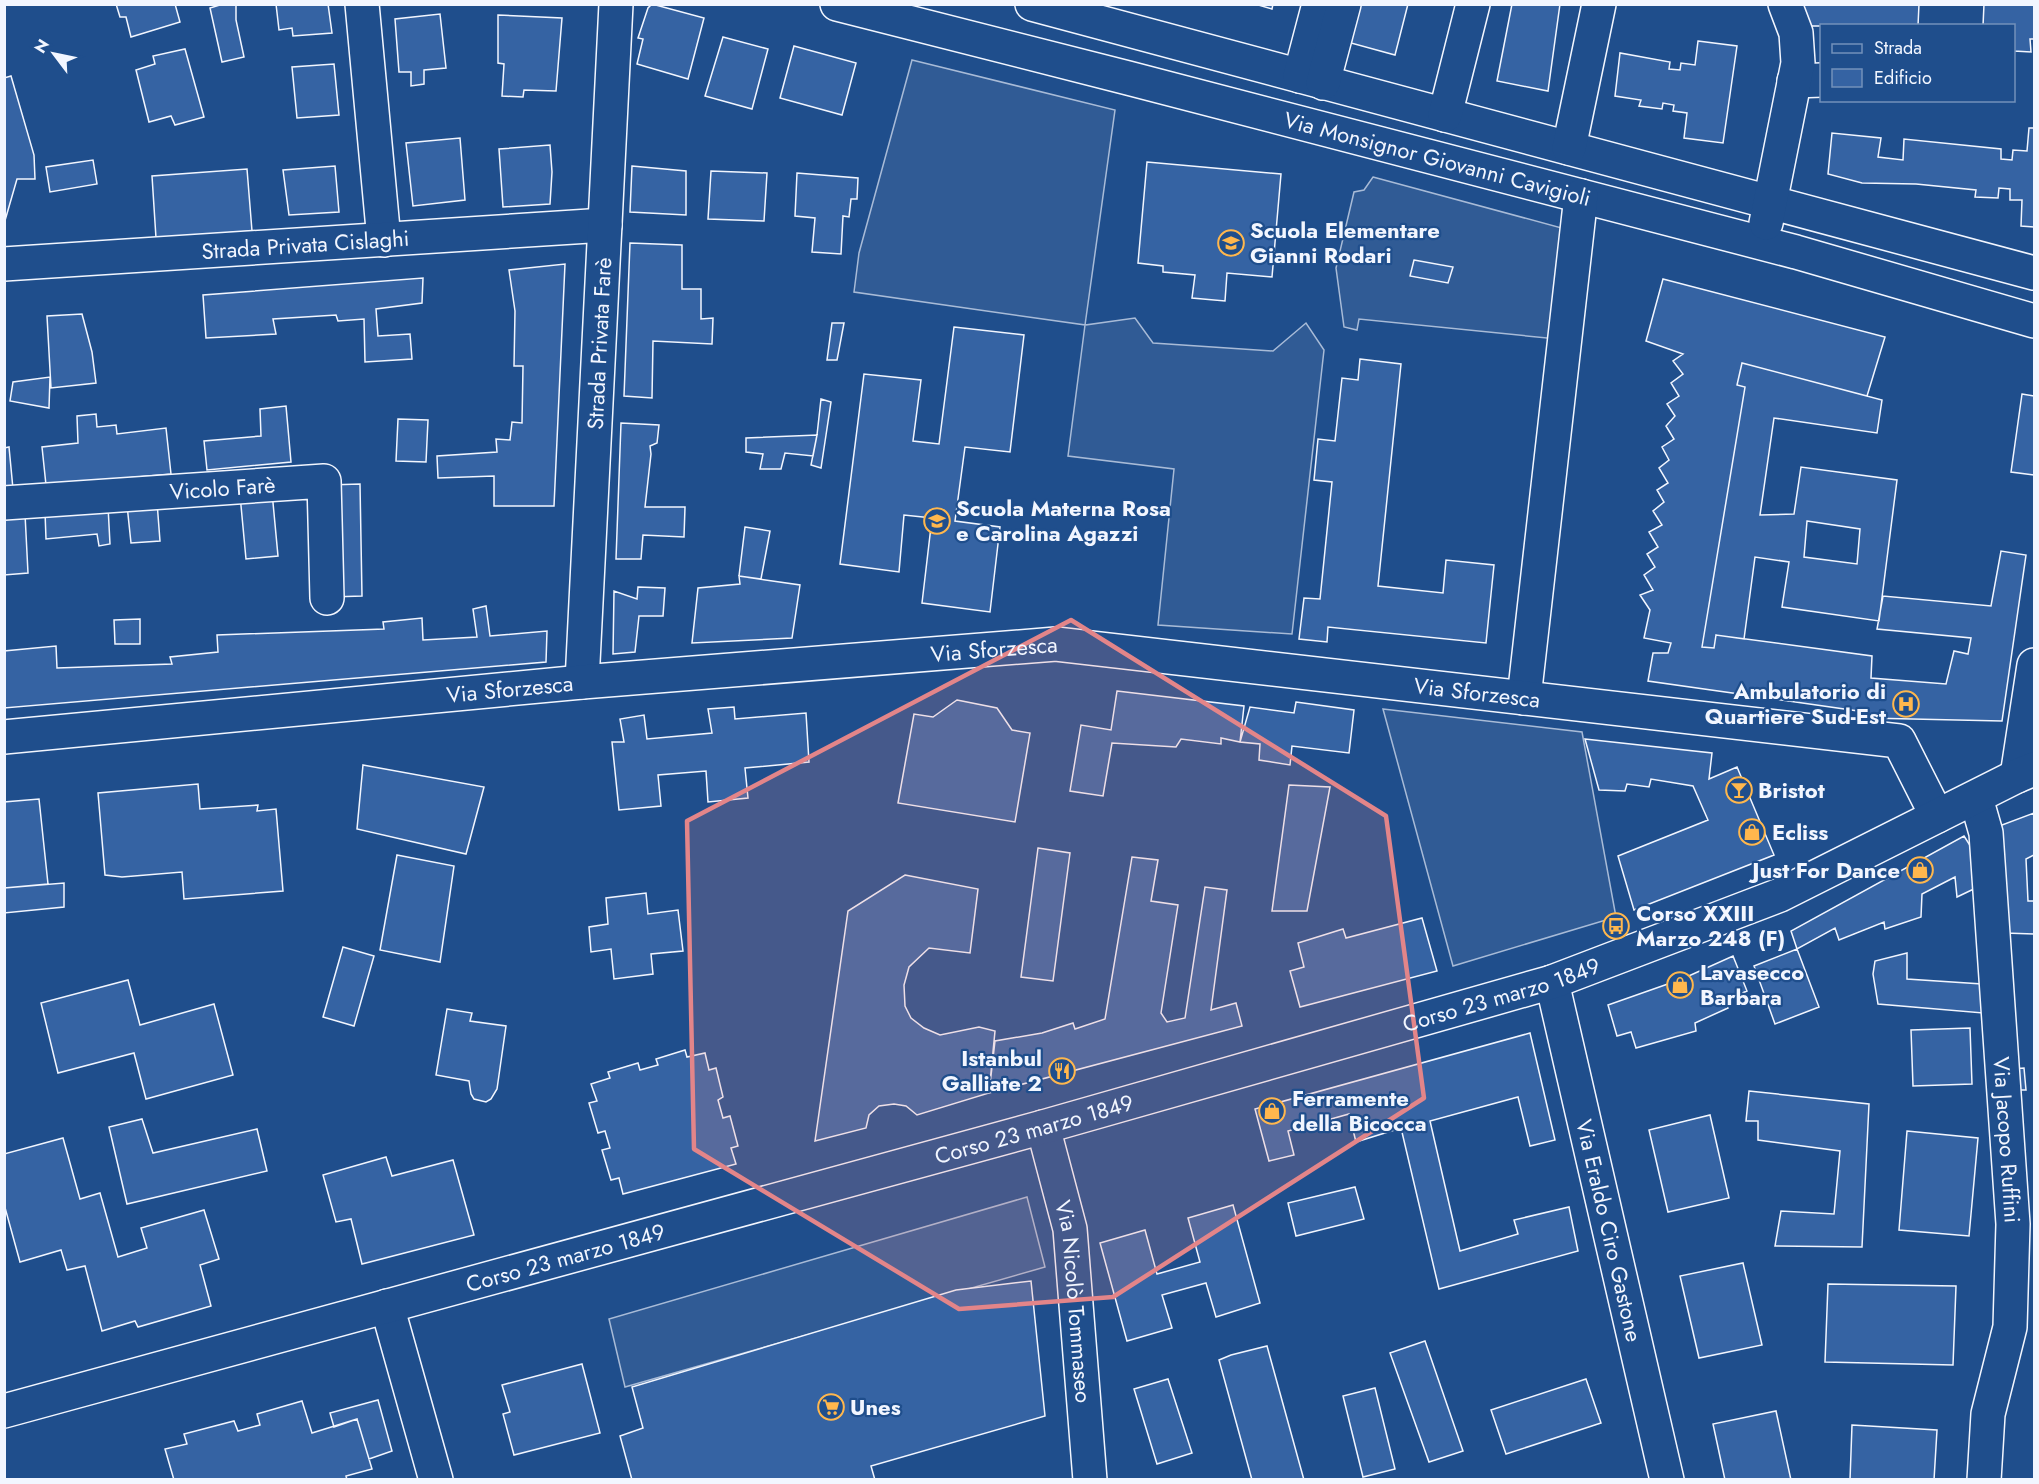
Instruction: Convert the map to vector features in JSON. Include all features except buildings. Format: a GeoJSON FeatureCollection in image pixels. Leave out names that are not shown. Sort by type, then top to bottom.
{"type":"FeatureCollection","features":[{"type":"Feature","properties":{"kind":"street"},"geometry":{"type":"LineString","coordinates":[[362,4],[384,240]]}},
{"type":"Feature","properties":{"kind":"street","name":"Strada Privata Farè"},"geometry":{"type":"LineString","coordinates":[[582,682],[616,4]]}},
{"type":"Feature","properties":{"kind":"street","name":"Via Monsignor Giovanni Cavigioli"},"geometry":{"type":"LineString","coordinates":[[837,4],[1762,243],[2034,321]]}},
{"type":"Feature","properties":{"kind":"street","name":"Via Monsignor Giovanni Cavigioli"},"geometry":{"type":"LineString","coordinates":[[1032,4],[2034,273]]}},
{"type":"Feature","properties":{"kind":"street"},"geometry":{"type":"LineString","coordinates":[[1312,80],[1318,4]]}},
{"type":"Feature","properties":{"kind":"street"},"geometry":{"type":"LineString","coordinates":[[1312,80],[1344,4]]}},
{"type":"Feature","properties":{"kind":"street"},"geometry":{"type":"LineString","coordinates":[[1444,115],[1473,4]]}},
{"type":"Feature","properties":{"kind":"street"},"geometry":{"type":"LineString","coordinates":[[1569,148],[1599,4]]}},
{"type":"Feature","properties":{"kind":"street"},"geometry":{"type":"LineString","coordinates":[[1762,243],[1771,202],[1808,80],[1797,63],[1796,33],[1785,4]]}},
{"type":"Feature","properties":{"kind":"street"},"geometry":{"type":"LineString","coordinates":[[1524,698],[1581,196]]}},
{"type":"Feature","properties":{"kind":"street","name":"Strada Privata Cislaghi"},"geometry":{"type":"LineString","coordinates":[[4,264],[605,225]]}},
{"type":"Feature","properties":{"kind":"street","name":"Vicolo Farè"},"geometry":{"type":"LineString","coordinates":[[4,503],[324,481],[327,598]]}},
{"type":"Feature","properties":{"kind":"street","name":"Via Sforzesca"},"geometry":{"type":"LineString","coordinates":[[4,737],[582,682],[1056,644],[1899,741],[1937,816]]}},
{"type":"Feature","properties":{"kind":"street"},"geometry":{"type":"LineString","coordinates":[[2026,773],[2034,665]]}},
{"type":"Feature","properties":{"kind":"street","name":"Corso 23 marzo 1849"},"geometry":{"type":"LineString","coordinates":[[4,1411],[1043,1127],[1552,982],[1779,896],[2026,773]]}},
{"type":"Feature","properties":{"kind":"street","name":"Via Jacopo Ruffini"},"geometry":{"type":"LineString","coordinates":[[1976,798],[1986,832],[2013,1224],[2010,1327],[1988,1414],[1984,1479]]}},
{"type":"Feature","properties":{"kind":"street","name":"Via Eraldo Ciro Gastone"},"geometry":{"type":"LineString","coordinates":[[1552,982],[1667,1479]]}},
{"type":"Feature","properties":{"kind":"street","name":"Via Nicolò Tommaseo"},"geometry":{"type":"LineString","coordinates":[[1043,1127],[1070,1229],[1090,1479]]}},
{"type":"Feature","properties":{"kind":"street"},"geometry":{"type":"LineString","coordinates":[[387,1306],[436,1479]]}},
{"type":"Feature","properties":{"kind":"highlighted area"},"geometry":{"type":"Polygon","coordinates":[[[1071,620],[1386,816],[1424,1098],[1113,1297],[959,1309],[694,1149],[687,821],[1071,620]]]}},
{"type":"Feature","properties":{"kind":"shaded area"},"geometry":{"type":"Polygon","coordinates":[[[912,60],[1115,110],[1085,325],[854,292],[859,253],[912,60]]]}},
{"type":"Feature","properties":{"kind":"shaded area"},"geometry":{"type":"Polygon","coordinates":[[[1373,177],[1569,230],[1557,339],[1359,319],[1357,330],[1344,327],[1336,268],[1354,192],[1364,190],[1373,177]]]}},
{"type":"Feature","properties":{"kind":"shaded area"},"geometry":{"type":"Polygon","coordinates":[[[1135,318],[1153,343],[1273,351],[1306,323],[1324,350],[1292,634],[1158,625],[1174,469],[1068,456],[1085,325],[1135,318]]]}},
{"type":"Feature","properties":{"kind":"shaded area"},"geometry":{"type":"Polygon","coordinates":[[[1383,709],[1582,732],[1616,917],[1453,966],[1383,709]]]}},
{"type":"Feature","properties":{"kind":"shaded area"},"geometry":{"type":"Polygon","coordinates":[[[1027,1197],[1045,1267],[625,1387],[609,1319],[1027,1197]]]}},
{"type":"Feature","properties":{"kind":"place","name":"Scuola Elementare Gianni Rodari"},"geometry":{"type":"Point","coordinates":[1231,243]}},
{"type":"Feature","properties":{"kind":"place","name":"Scuola Materna Rosa e Carolina Agazzi"},"geometry":{"type":"Point","coordinates":[937,521]}},
{"type":"Feature","properties":{"kind":"place","name":"Ambulatorio di Quartiere Sud-Est"},"geometry":{"type":"Point","coordinates":[1906,704]}},
{"type":"Feature","properties":{"kind":"place","name":"Bristot"},"geometry":{"type":"Point","coordinates":[1739,790]}},
{"type":"Feature","properties":{"kind":"place","name":"Ecliss"},"geometry":{"type":"Point","coordinates":[1752,832]}},
{"type":"Feature","properties":{"kind":"place","name":"Just For Dance"},"geometry":{"type":"Point","coordinates":[1920,870]}},
{"type":"Feature","properties":{"kind":"place","name":"Corso XXIII Marzo 248 (F)"},"geometry":{"type":"Point","coordinates":[1616,926]}},
{"type":"Feature","properties":{"kind":"place","name":"Lavasecco Barbara"},"geometry":{"type":"Point","coordinates":[1680,985]}},
{"type":"Feature","properties":{"kind":"place","name":"Istanbul Galliate 2"},"geometry":{"type":"Point","coordinates":[1062,1071]}},
{"type":"Feature","properties":{"kind":"place","name":"Ferramente della Bicocca"},"geometry":{"type":"Point","coordinates":[1272,1111]}},
{"type":"Feature","properties":{"kind":"place","name":"Unes"},"geometry":{"type":"Point","coordinates":[831,1407]}}]}
